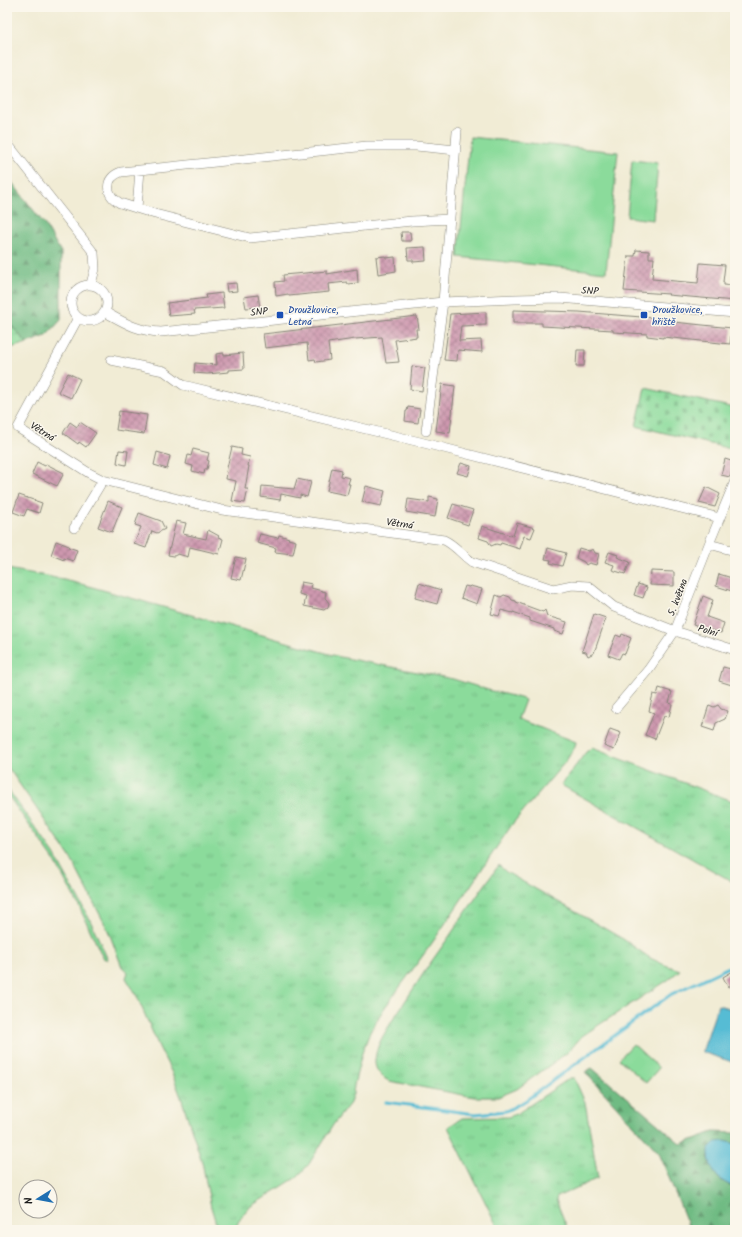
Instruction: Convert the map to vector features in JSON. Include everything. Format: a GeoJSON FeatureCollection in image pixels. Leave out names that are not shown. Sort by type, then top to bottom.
{"type":"FeatureCollection","features":[{"type":"Feature","properties":{"kind":"street"},"geometry":{"type":"LineString","coordinates":[[426,431],[443,302],[457,132]]}},
{"type":"Feature","properties":{"kind":"street"},"geometry":{"type":"LineString","coordinates":[[7,143],[94,253],[95,269],[91,284]]}},
{"type":"Feature","properties":{"kind":"street"},"geometry":{"type":"LineString","coordinates":[[450,219],[412,221],[250,238],[137,208],[116,200],[109,192],[108,187],[112,177],[121,172],[367,146],[416,146],[456,150]]}},
{"type":"Feature","properties":{"kind":"street"},"geometry":{"type":"LineString","coordinates":[[137,208],[140,170]]}},
{"type":"Feature","properties":{"kind":"street"},"geometry":{"type":"LineString","coordinates":[[91,284],[98,286],[107,297],[108,304],[105,312],[94,321],[78,318],[71,305],[71,297],[76,289],[82,285],[91,284]]}},
{"type":"Feature","properties":{"kind":"street","name":"SNP"},"geometry":{"type":"LineString","coordinates":[[105,312],[142,330],[161,332],[443,302],[515,299],[560,298],[735,313]]}},
{"type":"Feature","properties":{"kind":"street","name":"Větrná"},"geometry":{"type":"LineString","coordinates":[[78,318],[18,428],[103,480],[222,510],[444,540],[453,544],[472,562],[552,588],[572,585],[588,586],[614,607],[675,631]]}},
{"type":"Feature","properties":{"kind":"street"},"geometry":{"type":"LineString","coordinates":[[111,360],[164,371],[183,385],[420,442],[720,518]]}},
{"type":"Feature","properties":{"kind":"street"},"geometry":{"type":"LineString","coordinates":[[74,528],[103,480]]}},
{"type":"Feature","properties":{"kind":"street","name":"5. května"},"geometry":{"type":"LineString","coordinates":[[616,708],[648,670],[675,631],[735,481]]}},
{"type":"Feature","properties":{"kind":"street"},"geometry":{"type":"LineString","coordinates":[[709,544],[735,551]]}},
{"type":"Feature","properties":{"kind":"street","name":"Polní"},"geometry":{"type":"LineString","coordinates":[[675,631],[735,650]]}},
{"type":"Feature","properties":{"kind":"green space"},"geometry":{"type":"Polygon","coordinates":[[[470,137],[618,152],[606,272],[458,257],[470,137]]]}},
{"type":"Feature","properties":{"kind":"green space"},"geometry":{"type":"Polygon","coordinates":[[[632,160],[658,163],[653,220],[627,217],[632,160]]]}},
{"type":"Feature","properties":{"kind":"green space"},"geometry":{"type":"Polygon","coordinates":[[[7,176],[45,225],[61,252],[61,320],[46,336],[27,343],[7,321],[7,176]]]}},
{"type":"Feature","properties":{"kind":"green space"},"geometry":{"type":"Polygon","coordinates":[[[7,321],[27,343],[7,349],[7,321]]]}},
{"type":"Feature","properties":{"kind":"green space"},"geometry":{"type":"Polygon","coordinates":[[[645,388],[735,408],[735,450],[636,426],[645,388]]]}},
{"type":"Feature","properties":{"kind":"green space"},"geometry":{"type":"Polygon","coordinates":[[[7,569],[85,585],[340,657],[453,679],[520,698],[525,700],[518,719],[576,742],[575,747],[566,761],[513,823],[432,943],[383,1010],[370,1032],[362,1053],[350,1103],[333,1125],[309,1164],[297,1177],[248,1208],[239,1220],[235,1230],[218,1230],[211,1207],[202,1162],[181,1097],[172,1073],[136,994],[126,978],[128,972],[122,967],[108,930],[70,857],[7,766],[7,569]]]}},
{"type":"Feature","properties":{"kind":"green space"},"geometry":{"type":"Polygon","coordinates":[[[592,748],[735,802],[735,883],[561,785],[586,752],[592,748]]]}},
{"type":"Feature","properties":{"kind":"green space"},"geometry":{"type":"Polygon","coordinates":[[[7,788],[54,854],[90,920],[108,960],[103,958],[78,904],[54,860],[7,794],[7,788]]]}},
{"type":"Feature","properties":{"kind":"green space"},"geometry":{"type":"Polygon","coordinates":[[[499,865],[506,872],[623,939],[650,958],[680,970],[668,980],[582,1036],[568,1052],[517,1089],[498,1097],[474,1097],[389,1081],[379,1072],[375,1063],[377,1049],[381,1039],[429,965],[499,865]]]}},
{"type":"Feature","properties":{"kind":"green space"},"geometry":{"type":"Polygon","coordinates":[[[633,1044],[659,1068],[646,1083],[619,1059],[633,1044]]]}},
{"type":"Feature","properties":{"kind":"green space"},"geometry":{"type":"Polygon","coordinates":[[[592,1068],[681,1144],[713,1132],[735,1133],[735,1144],[725,1141],[708,1156],[712,1168],[717,1176],[723,1182],[735,1187],[735,1230],[690,1230],[659,1153],[585,1072],[592,1068]]]}},
{"type":"Feature","properties":{"kind":"green space"},"geometry":{"type":"Polygon","coordinates":[[[570,1078],[574,1078],[585,1102],[598,1178],[557,1197],[556,1200],[568,1230],[499,1230],[448,1127],[462,1118],[508,1117],[518,1113],[570,1078]]]}},
{"type":"Feature","properties":{"kind":"water"},"geometry":{"type":"Polygon","coordinates":[[[718,1005],[735,1010],[735,1063],[702,1052],[718,1005]]]}},
{"type":"Feature","properties":{"kind":"water"},"geometry":{"type":"Polygon","coordinates":[[[725,1141],[735,1144],[735,1187],[723,1181],[714,1173],[710,1162],[709,1148],[715,1142],[725,1141]]]}},
{"type":"Feature","properties":{"kind":"building"},"geometry":{"type":"Polygon","coordinates":[[[401,232],[410,232],[411,241],[402,241],[401,232]]]}},
{"type":"Feature","properties":{"kind":"building"},"geometry":{"type":"Polygon","coordinates":[[[425,247],[426,261],[413,262],[413,260],[408,260],[407,248],[425,247]]]}},
{"type":"Feature","properties":{"kind":"building"},"geometry":{"type":"Polygon","coordinates":[[[636,250],[649,251],[649,258],[654,258],[652,279],[698,283],[700,263],[725,265],[723,282],[724,285],[735,286],[735,301],[624,291],[628,256],[635,256],[636,250]]]}},
{"type":"Feature","properties":{"kind":"building"},"geometry":{"type":"Polygon","coordinates":[[[386,256],[386,258],[395,257],[396,271],[378,274],[376,257],[386,256]]]}},
{"type":"Feature","properties":{"kind":"building"},"geometry":{"type":"Polygon","coordinates":[[[357,269],[358,283],[348,284],[347,282],[328,284],[329,292],[276,296],[275,282],[284,281],[283,275],[327,271],[327,274],[357,269]]]}},
{"type":"Feature","properties":{"kind":"building"},"geometry":{"type":"Polygon","coordinates":[[[236,283],[237,291],[227,292],[226,284],[236,283]]]}},
{"type":"Feature","properties":{"kind":"building"},"geometry":{"type":"Polygon","coordinates":[[[222,293],[224,308],[194,310],[195,314],[169,316],[167,303],[207,298],[206,295],[222,293]]]}},
{"type":"Feature","properties":{"kind":"building"},"geometry":{"type":"Polygon","coordinates":[[[258,295],[260,307],[246,308],[244,297],[258,295]]]}},
{"type":"Feature","properties":{"kind":"building"},"geometry":{"type":"Polygon","coordinates":[[[513,310],[579,312],[654,318],[654,320],[732,328],[730,344],[663,338],[647,336],[647,334],[613,332],[613,330],[542,326],[542,323],[513,323],[513,310]]]}},
{"type":"Feature","properties":{"kind":"building"},"geometry":{"type":"Polygon","coordinates":[[[486,312],[486,325],[461,326],[459,341],[481,340],[482,352],[458,350],[457,361],[444,360],[450,314],[486,312]]]}},
{"type":"Feature","properties":{"kind":"building"},"geometry":{"type":"Polygon","coordinates":[[[417,316],[419,329],[416,329],[417,337],[395,340],[399,362],[386,363],[382,337],[328,343],[330,360],[316,362],[315,359],[309,360],[307,343],[265,348],[263,334],[417,316]]]}},
{"type":"Feature","properties":{"kind":"building"},"geometry":{"type":"Polygon","coordinates":[[[577,350],[585,350],[584,366],[576,366],[577,350]]]}},
{"type":"Feature","properties":{"kind":"building"},"geometry":{"type":"Polygon","coordinates":[[[224,353],[224,355],[243,353],[244,369],[207,374],[194,373],[195,363],[217,365],[216,354],[224,353]]]}},
{"type":"Feature","properties":{"kind":"building"},"geometry":{"type":"Polygon","coordinates":[[[412,366],[425,368],[422,391],[410,389],[412,366]]]}},
{"type":"Feature","properties":{"kind":"building"},"geometry":{"type":"Polygon","coordinates":[[[68,373],[80,379],[71,398],[58,392],[68,373]]]}},
{"type":"Feature","properties":{"kind":"building"},"geometry":{"type":"Polygon","coordinates":[[[442,384],[455,386],[450,433],[436,431],[442,384]]]}},
{"type":"Feature","properties":{"kind":"building"},"geometry":{"type":"Polygon","coordinates":[[[408,407],[420,409],[418,423],[405,421],[408,407]]]}},
{"type":"Feature","properties":{"kind":"building"},"geometry":{"type":"Polygon","coordinates":[[[119,411],[147,415],[144,434],[116,430],[119,411]]]}},
{"type":"Feature","properties":{"kind":"building"},"geometry":{"type":"Polygon","coordinates":[[[70,422],[77,427],[80,422],[96,433],[86,447],[79,442],[78,444],[63,433],[70,422]]]}},
{"type":"Feature","properties":{"kind":"building"},"geometry":{"type":"Polygon","coordinates":[[[232,447],[242,449],[241,455],[250,457],[245,489],[248,489],[245,503],[232,501],[236,481],[226,479],[226,472],[232,447]]]}},
{"type":"Feature","properties":{"kind":"building"},"geometry":{"type":"Polygon","coordinates":[[[193,449],[209,453],[207,460],[209,461],[204,474],[192,471],[193,466],[186,464],[188,455],[191,456],[193,449]]]}},
{"type":"Feature","properties":{"kind":"building"},"geometry":{"type":"Polygon","coordinates":[[[119,450],[128,451],[126,465],[117,463],[119,450]]]}},
{"type":"Feature","properties":{"kind":"building"},"geometry":{"type":"Polygon","coordinates":[[[157,452],[170,456],[167,469],[154,465],[157,452]]]}},
{"type":"Feature","properties":{"kind":"building"},"geometry":{"type":"Polygon","coordinates":[[[725,459],[734,462],[730,477],[721,475],[725,459]]]}},
{"type":"Feature","properties":{"kind":"building"},"geometry":{"type":"Polygon","coordinates":[[[37,462],[45,466],[46,464],[64,473],[57,486],[32,474],[37,462]]]}},
{"type":"Feature","properties":{"kind":"building"},"geometry":{"type":"Polygon","coordinates":[[[461,463],[471,466],[468,476],[457,473],[461,463]]]}},
{"type":"Feature","properties":{"kind":"building"},"geometry":{"type":"Polygon","coordinates":[[[332,468],[342,470],[341,476],[350,478],[347,495],[327,491],[332,468]]]}},
{"type":"Feature","properties":{"kind":"building"},"geometry":{"type":"Polygon","coordinates":[[[297,479],[311,482],[307,497],[300,495],[300,498],[281,494],[280,500],[261,497],[262,486],[294,489],[297,479]]]}},
{"type":"Feature","properties":{"kind":"building"},"geometry":{"type":"Polygon","coordinates":[[[366,486],[385,491],[381,506],[362,502],[366,486]]]}},
{"type":"Feature","properties":{"kind":"building"},"geometry":{"type":"Polygon","coordinates":[[[706,487],[720,494],[715,507],[699,503],[706,487]]]}},
{"type":"Feature","properties":{"kind":"building"},"geometry":{"type":"Polygon","coordinates":[[[19,495],[42,503],[39,513],[27,509],[24,516],[13,512],[19,495]]]}},
{"type":"Feature","properties":{"kind":"building"},"geometry":{"type":"Polygon","coordinates":[[[429,497],[438,499],[435,517],[406,512],[408,499],[429,502],[429,497]]]}},
{"type":"Feature","properties":{"kind":"building"},"geometry":{"type":"Polygon","coordinates":[[[108,501],[122,507],[112,532],[98,527],[108,501]]]}},
{"type":"Feature","properties":{"kind":"building"},"geometry":{"type":"Polygon","coordinates":[[[453,504],[473,510],[468,525],[448,518],[453,504]]]}},
{"type":"Feature","properties":{"kind":"building"},"geometry":{"type":"Polygon","coordinates":[[[139,513],[161,521],[165,529],[157,533],[152,531],[146,548],[134,544],[141,527],[135,525],[139,513]]]}},
{"type":"Feature","properties":{"kind":"building"},"geometry":{"type":"Polygon","coordinates":[[[176,521],[186,523],[183,534],[206,539],[208,530],[223,539],[219,554],[190,547],[188,557],[178,554],[174,556],[168,555],[176,521]]]}},
{"type":"Feature","properties":{"kind":"building"},"geometry":{"type":"Polygon","coordinates":[[[517,523],[535,528],[531,538],[524,536],[520,549],[501,543],[500,545],[496,544],[491,546],[488,541],[479,538],[482,526],[513,536],[517,523]]]}},
{"type":"Feature","properties":{"kind":"building"},"geometry":{"type":"Polygon","coordinates":[[[260,534],[278,538],[279,535],[296,541],[293,554],[275,552],[276,548],[257,543],[260,534]]]}},
{"type":"Feature","properties":{"kind":"building"},"geometry":{"type":"Polygon","coordinates":[[[56,541],[77,550],[73,561],[64,558],[64,560],[51,555],[56,541]]]}},
{"type":"Feature","properties":{"kind":"building"},"geometry":{"type":"Polygon","coordinates":[[[548,548],[566,553],[562,566],[550,563],[551,560],[545,559],[548,548]]]}},
{"type":"Feature","properties":{"kind":"building"},"geometry":{"type":"Polygon","coordinates":[[[579,548],[589,551],[593,549],[595,553],[599,554],[596,565],[589,563],[586,565],[584,562],[576,558],[579,548]]]}},
{"type":"Feature","properties":{"kind":"building"},"geometry":{"type":"Polygon","coordinates":[[[609,552],[630,562],[625,574],[612,570],[614,565],[605,562],[609,552]]]}},
{"type":"Feature","properties":{"kind":"building"},"geometry":{"type":"Polygon","coordinates":[[[236,557],[246,559],[241,580],[231,578],[236,557]]]}},
{"type":"Feature","properties":{"kind":"building"},"geometry":{"type":"Polygon","coordinates":[[[651,571],[674,572],[674,586],[650,585],[651,571]]]}},
{"type":"Feature","properties":{"kind":"building"},"geometry":{"type":"Polygon","coordinates":[[[719,574],[735,579],[735,592],[716,586],[719,574]]]}},
{"type":"Feature","properties":{"kind":"building"},"geometry":{"type":"Polygon","coordinates":[[[301,582],[312,584],[311,588],[326,592],[325,598],[329,603],[328,607],[324,610],[304,606],[306,596],[299,594],[301,582]]]}},
{"type":"Feature","properties":{"kind":"building"},"geometry":{"type":"Polygon","coordinates":[[[419,583],[441,590],[437,604],[415,598],[419,583]]]}},
{"type":"Feature","properties":{"kind":"building"},"geometry":{"type":"Polygon","coordinates":[[[638,584],[647,587],[643,598],[634,595],[638,584]]]}},
{"type":"Feature","properties":{"kind":"building"},"geometry":{"type":"Polygon","coordinates":[[[465,586],[482,589],[477,604],[461,598],[465,586]]]}},
{"type":"Feature","properties":{"kind":"building"},"geometry":{"type":"Polygon","coordinates":[[[496,595],[501,597],[504,595],[510,597],[516,602],[543,612],[545,610],[547,616],[567,622],[563,634],[554,631],[554,629],[530,621],[530,618],[513,612],[501,610],[499,616],[491,614],[496,595]]]}},
{"type":"Feature","properties":{"kind":"building"},"geometry":{"type":"Polygon","coordinates":[[[703,596],[713,600],[707,617],[724,623],[721,633],[693,625],[703,596]]]}},
{"type":"Feature","properties":{"kind":"building"},"geometry":{"type":"Polygon","coordinates":[[[594,614],[606,618],[594,653],[588,656],[586,652],[582,651],[594,614]]]}},
{"type":"Feature","properties":{"kind":"building"},"geometry":{"type":"Polygon","coordinates":[[[622,634],[631,638],[625,654],[622,653],[619,659],[608,655],[616,635],[621,637],[622,634]]]}},
{"type":"Feature","properties":{"kind":"building"},"geometry":{"type":"Polygon","coordinates":[[[723,667],[735,670],[735,686],[719,681],[723,667]]]}},
{"type":"Feature","properties":{"kind":"building"},"geometry":{"type":"Polygon","coordinates":[[[659,688],[672,692],[669,703],[672,704],[669,717],[664,716],[655,739],[645,735],[654,713],[649,711],[653,694],[657,695],[659,688]]]}},
{"type":"Feature","properties":{"kind":"building"},"geometry":{"type":"Polygon","coordinates":[[[709,705],[714,707],[718,705],[721,709],[728,711],[725,719],[716,723],[714,731],[702,727],[709,705]]]}},
{"type":"Feature","properties":{"kind":"building"},"geometry":{"type":"Polygon","coordinates":[[[610,729],[621,733],[614,750],[604,746],[610,729]]]}},
{"type":"Feature","properties":{"kind":"building"},"geometry":{"type":"Polygon","coordinates":[[[735,970],[735,983],[728,987],[723,977],[735,970]]]}},
{"type":"Feature","properties":{"kind":"waterway"},"geometry":{"type":"LineString","coordinates":[[386,1102],[475,1114],[506,1111],[525,1101],[670,995],[735,964]]}},
{"type":"Feature","properties":{"kind":"place","name":"Droužkovice, Letná"},"geometry":{"type":"Point","coordinates":[280,315]}},
{"type":"Feature","properties":{"kind":"place","name":"Droužkovice, hřiště"},"geometry":{"type":"Point","coordinates":[644,315]}}]}
